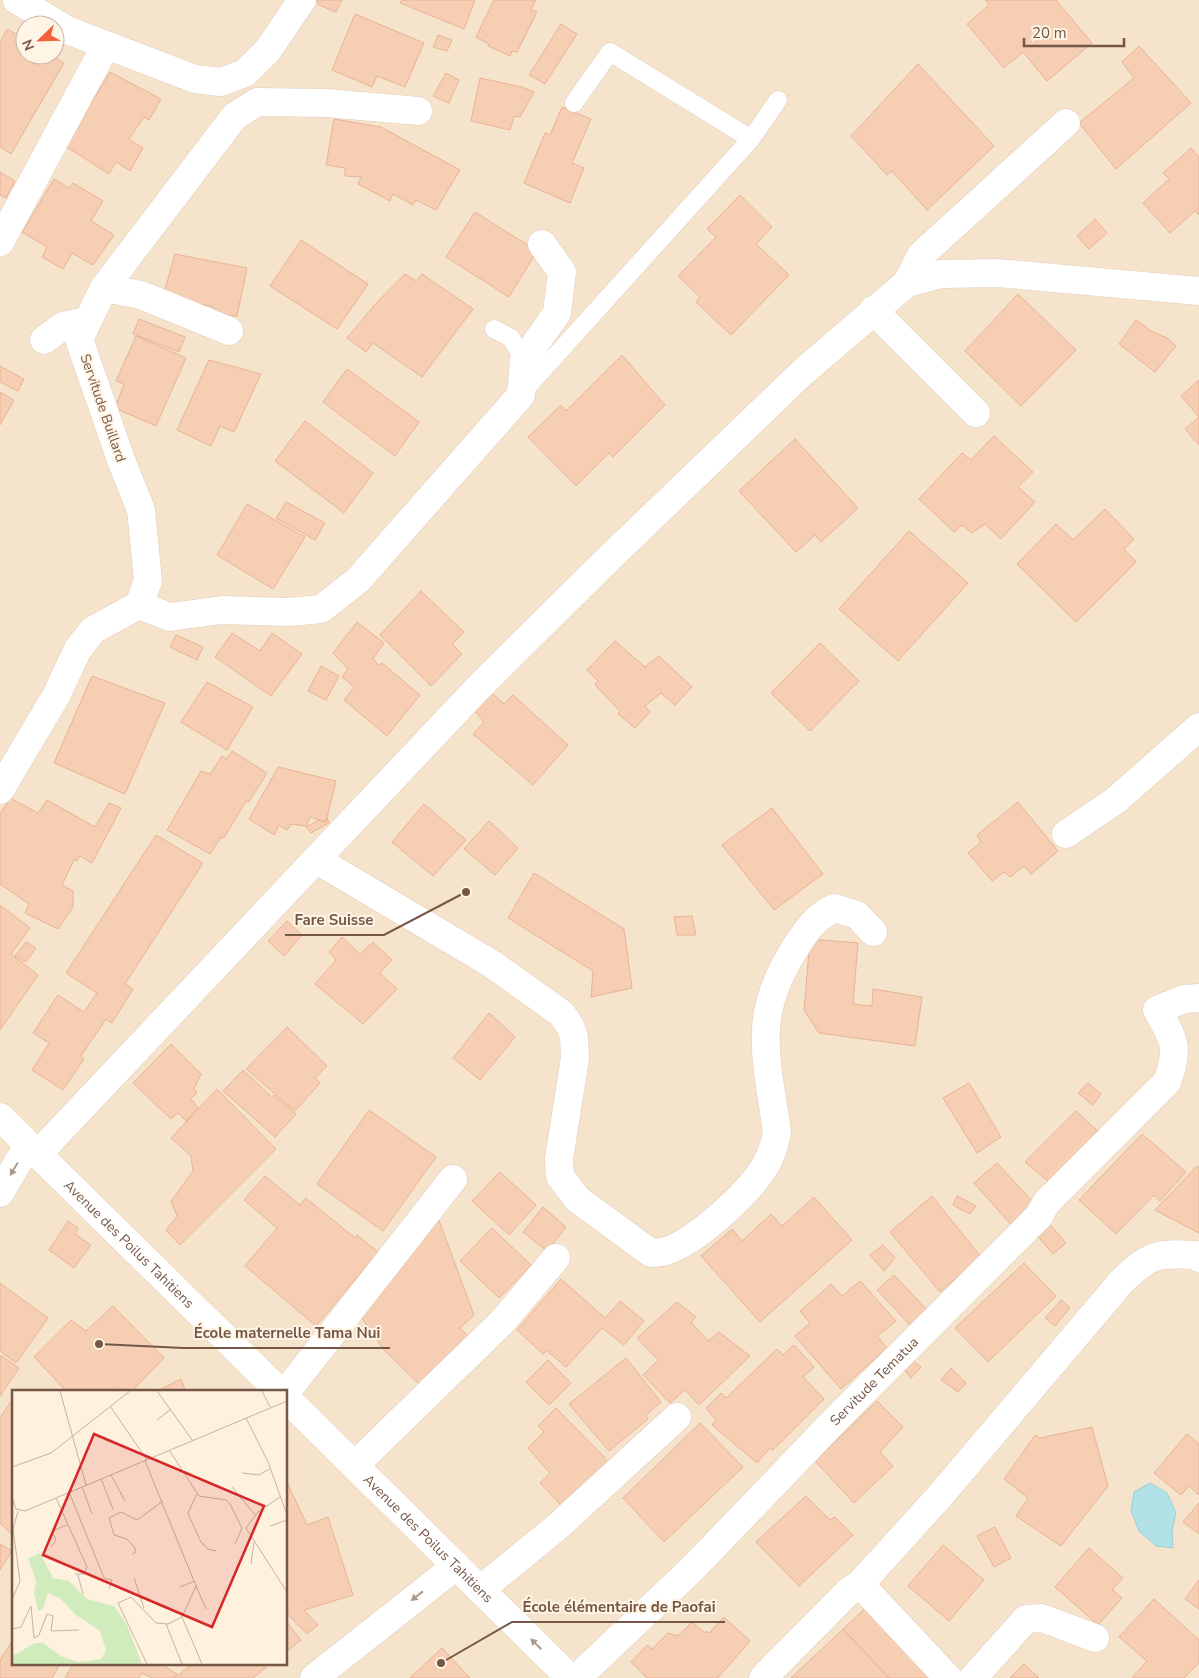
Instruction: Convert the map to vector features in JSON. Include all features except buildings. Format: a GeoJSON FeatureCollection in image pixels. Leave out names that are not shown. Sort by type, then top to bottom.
{"type":"FeatureCollection","features":[{"type":"Feature","properties":{"kind":"street"},"geometry":{"type":"LineString","coordinates":[[17,0],[67,30],[195,79],[221,82],[245,73],[268,50],[302,0]]}},
{"type":"Feature","properties":{"kind":"street"},"geometry":{"type":"LineString","coordinates":[[0,242],[106,45]]}},
{"type":"Feature","properties":{"kind":"street","name":"Servitude Buillard"},"geometry":{"type":"LineString","coordinates":[[139,605],[148,581],[141,510],[117,452],[79,339],[104,288],[234,116],[257,102],[326,104],[418,111]]}},
{"type":"Feature","properties":{"kind":"street"},"geometry":{"type":"LineString","coordinates":[[907,283],[921,255],[1066,123]]}},
{"type":"Feature","properties":{"kind":"street"},"geometry":{"type":"LineString","coordinates":[[0,790],[56,696],[78,649],[93,630],[139,605],[170,617],[222,610],[289,612],[321,609],[358,580],[521,394],[524,360],[557,313],[562,272],[542,244]]}},
{"type":"Feature","properties":{"kind":"street"},"geometry":{"type":"LineString","coordinates":[[0,1192],[33,1150],[317,860],[477,689],[594,573],[804,372],[873,310],[907,283],[941,274],[998,273],[1199,291]]}},
{"type":"Feature","properties":{"kind":"street"},"geometry":{"type":"LineString","coordinates":[[104,288],[141,294],[229,332]]}},
{"type":"Feature","properties":{"kind":"street"},"geometry":{"type":"LineString","coordinates":[[873,310],[976,413]]}},
{"type":"Feature","properties":{"kind":"street"},"geometry":{"type":"LineString","coordinates":[[44,340],[63,326],[88,321]]}},
{"type":"Feature","properties":{"kind":"street"},"geometry":{"type":"LineString","coordinates":[[1066,834],[1115,802],[1199,727]]}},
{"type":"Feature","properties":{"kind":"street"},"geometry":{"type":"LineString","coordinates":[[317,860],[492,964],[562,1014],[570,1026],[574,1037],[575,1058],[559,1159],[560,1176],[569,1192],[577,1199],[651,1253],[666,1251],[687,1240],[720,1216],[762,1172],[774,1148],[777,1133],[766,1030],[773,992],[787,961],[806,931],[822,914],[835,908],[857,915],[873,932]]}},
{"type":"Feature","properties":{"kind":"street","name":"Servitude Tematua"},"geometry":{"type":"LineString","coordinates":[[577,1678],[693,1568],[840,1415],[1039,1216],[1046,1202],[1167,1082],[1174,1064],[1174,1039],[1157,1010],[1184,999],[1199,998]]}},
{"type":"Feature","properties":{"kind":"street","name":"Avenue des Poilus Tahitiens"},"geometry":{"type":"LineString","coordinates":[[0,1117],[278,1390]]}},
{"type":"Feature","properties":{"kind":"street"},"geometry":{"type":"LineString","coordinates":[[288,1390],[453,1179]]}},
{"type":"Feature","properties":{"kind":"street"},"geometry":{"type":"LineString","coordinates":[[764,1678],[848,1592],[860,1584],[939,1497],[1122,1281],[1140,1264],[1158,1254],[1195,1256],[1199,1258]]}},
{"type":"Feature","properties":{"kind":"street"},"geometry":{"type":"LineString","coordinates":[[355,1464],[503,1320],[556,1258]]}},
{"type":"Feature","properties":{"kind":"street","name":"Avenue des Poilus Tahitiens"},"geometry":{"type":"LineString","coordinates":[[288,1400],[570,1678]]}},
{"type":"Feature","properties":{"kind":"street"},"geometry":{"type":"LineString","coordinates":[[480,1590],[556,1528],[677,1417]]}},
{"type":"Feature","properties":{"kind":"street"},"geometry":{"type":"LineString","coordinates":[[314,1678],[456,1566]]}},
{"type":"Feature","properties":{"kind":"street"},"geometry":{"type":"LineString","coordinates":[[860,1584],[948,1678]]}},
{"type":"Feature","properties":{"kind":"street"},"geometry":{"type":"LineString","coordinates":[[973,1678],[1026,1619],[1042,1618],[1095,1638]]}},
{"type":"Feature","properties":{"kind":"lane"},"geometry":{"type":"LineString","coordinates":[[574,103],[610,52],[751,139]]}},
{"type":"Feature","properties":{"kind":"lane"},"geometry":{"type":"LineString","coordinates":[[521,394],[751,139],[778,100]]}},
{"type":"Feature","properties":{"kind":"lane"},"geometry":{"type":"LineString","coordinates":[[494,329],[511,338],[524,360]]}},
{"type":"Feature","properties":{"kind":"shaded area"},"geometry":{"type":"Polygon","coordinates":[[[0,0],[1199,0],[1199,1678],[0,1678],[0,0]]]}},
{"type":"Feature","properties":{"kind":"water"},"geometry":{"type":"Polygon","coordinates":[[[1150,1483],[1167,1493],[1176,1513],[1172,1530],[1173,1548],[1156,1546],[1139,1531],[1131,1511],[1134,1492],[1150,1483]]]}},
{"type":"Feature","properties":{"kind":"place","name":"Fare Suisse"},"geometry":{"type":"Point","coordinates":[466,892]}},
{"type":"Feature","properties":{"kind":"place","name":"École maternelle Tama Nui"},"geometry":{"type":"Point","coordinates":[99,1344]}},
{"type":"Feature","properties":{"kind":"place","name":"École élémentaire de Paofai"},"geometry":{"type":"Point","coordinates":[441,1663]}}]}
